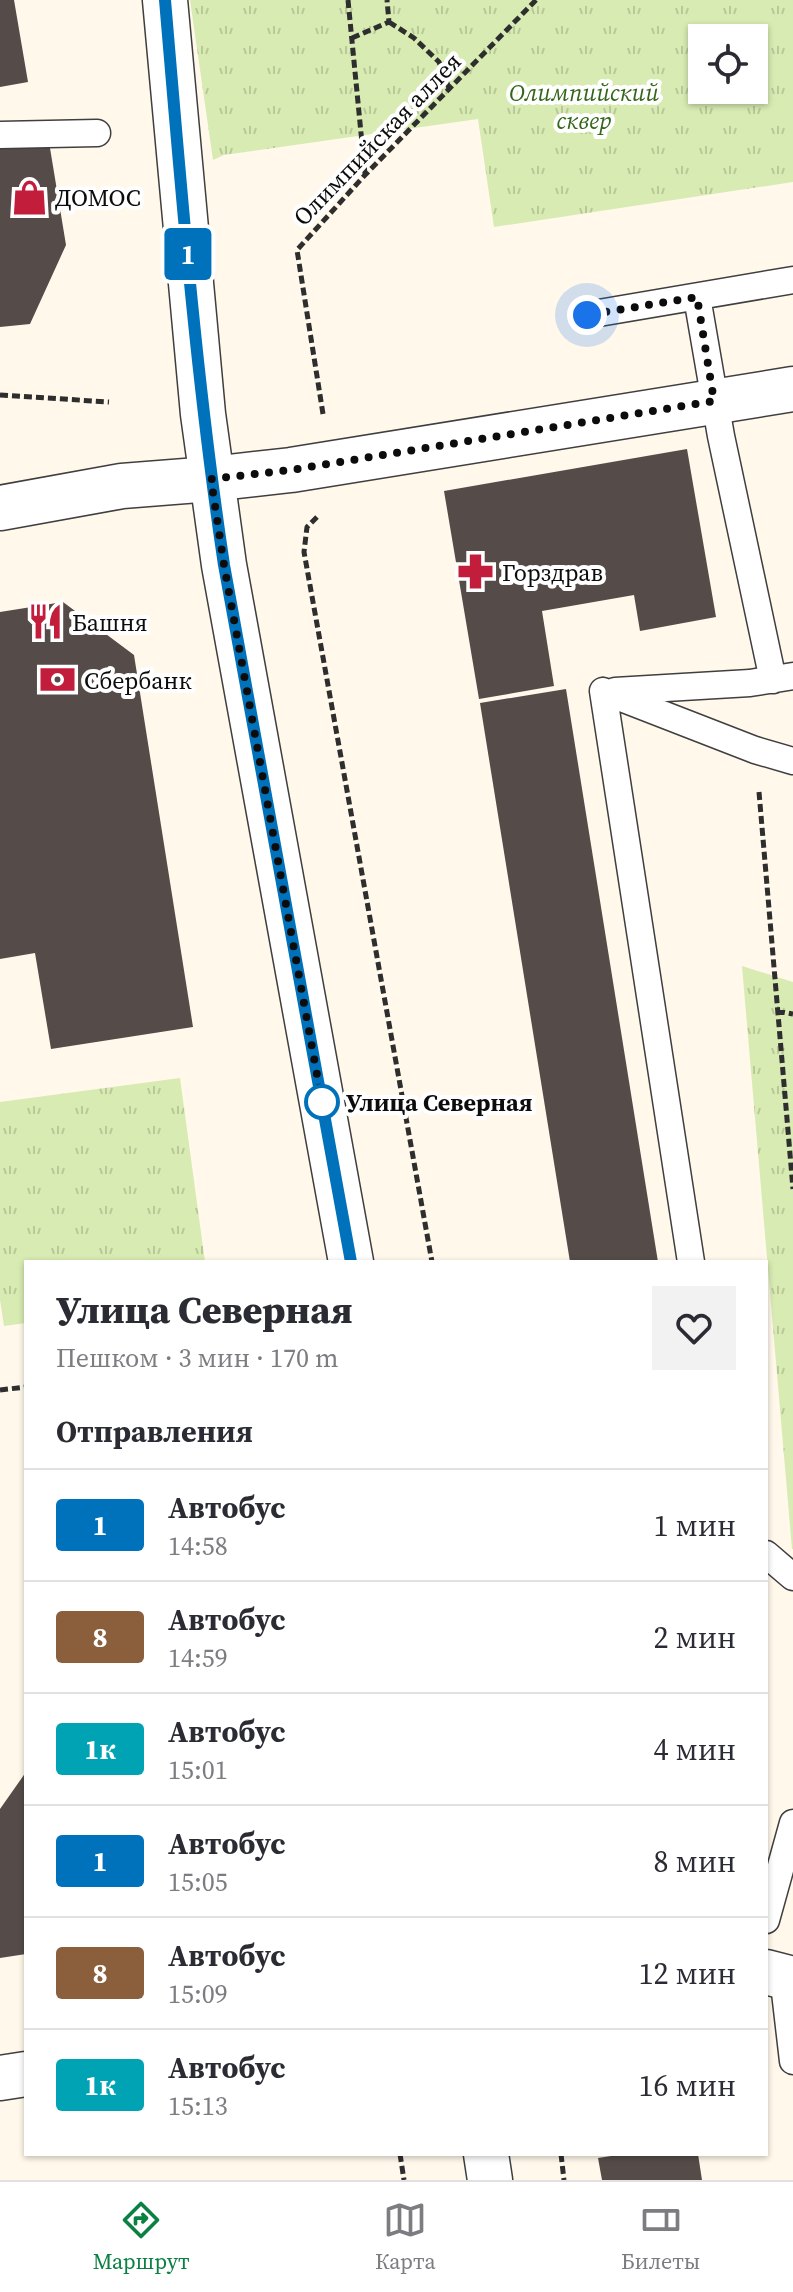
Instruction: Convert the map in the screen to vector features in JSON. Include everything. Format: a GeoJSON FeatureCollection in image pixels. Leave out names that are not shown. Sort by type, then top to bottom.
{"type":"FeatureCollection","features":[{"type":"Feature","properties":{"kind":"street"},"geometry":{"type":"LineString","coordinates":[[165,0],[211,479],[351,1260]]}},
{"type":"Feature","properties":{"kind":"street"},"geometry":{"type":"LineString","coordinates":[[0,508],[122,486],[319,466],[793,389]]}},
{"type":"Feature","properties":{"kind":"street"},"geometry":{"type":"LineString","coordinates":[[0,2078],[24,2074]]}},
{"type":"Feature","properties":{"kind":"street"},"geometry":{"type":"LineString","coordinates":[[486,2156],[490,2180]]}},
{"type":"Feature","properties":{"kind":"lane"},"geometry":{"type":"LineString","coordinates":[[0,135],[97,133]]}},
{"type":"Feature","properties":{"kind":"lane"},"geometry":{"type":"LineString","coordinates":[[587,315],[793,280]]}},
{"type":"Feature","properties":{"kind":"lane"},"geometry":{"type":"LineString","coordinates":[[603,691],[750,683],[783,678],[714,401],[697,297]]}},
{"type":"Feature","properties":{"kind":"lane"},"geometry":{"type":"LineString","coordinates":[[603,691],[755,750],[793,761]]}},
{"type":"Feature","properties":{"kind":"lane"},"geometry":{"type":"LineString","coordinates":[[603,691],[691,1260]]}},
{"type":"Feature","properties":{"kind":"lane"},"geometry":{"type":"LineString","coordinates":[[768,1556],[793,1577]]}},
{"type":"Feature","properties":{"kind":"lane"},"geometry":{"type":"LineString","coordinates":[[768,1913],[793,1823]]}},
{"type":"Feature","properties":{"kind":"lane"},"geometry":{"type":"LineString","coordinates":[[781,1975],[793,2061]]}},
{"type":"Feature","properties":{"kind":"path"},"geometry":{"type":"LineString","coordinates":[[348,0],[365,175]]}},
{"type":"Feature","properties":{"kind":"path"},"geometry":{"type":"LineString","coordinates":[[387,0],[389,22]]}},
{"type":"Feature","properties":{"kind":"path","name":"Олимпийская аллея"},"geometry":{"type":"LineString","coordinates":[[324,419],[297,250],[365,175],[536,0]]}},
{"type":"Feature","properties":{"kind":"path"},"geometry":{"type":"LineString","coordinates":[[352,38],[389,22]]}},
{"type":"Feature","properties":{"kind":"path"},"geometry":{"type":"LineString","coordinates":[[389,22],[414,38],[439,62],[449,88]]}},
{"type":"Feature","properties":{"kind":"path"},"geometry":{"type":"LineString","coordinates":[[0,395],[109,402]]}},
{"type":"Feature","properties":{"kind":"path"},"geometry":{"type":"LineString","coordinates":[[322,512],[307,527],[304,552],[432,1260]]}},
{"type":"Feature","properties":{"kind":"path"},"geometry":{"type":"LineString","coordinates":[[755,750],[793,1189]]}},
{"type":"Feature","properties":{"kind":"path"},"geometry":{"type":"LineString","coordinates":[[777,1011],[793,1014]]}},
{"type":"Feature","properties":{"kind":"path"},"geometry":{"type":"LineString","coordinates":[[0,1390],[24,1387]]}},
{"type":"Feature","properties":{"kind":"path"},"geometry":{"type":"LineString","coordinates":[[400,2156],[404,2180]]}},
{"type":"Feature","properties":{"kind":"path"},"geometry":{"type":"LineString","coordinates":[[561,2156],[564,2180]]}},
{"type":"Feature","properties":{"kind":"green space","name":"Олимпийский сквер"},"geometry":{"type":"Polygon","coordinates":[[[190,0],[793,0],[793,182],[494,227],[478,119],[224,155],[213,160],[190,0]]]}},
{"type":"Feature","properties":{"kind":"green space"},"geometry":{"type":"Polygon","coordinates":[[[742,966],[793,982],[793,1549],[742,966]]]}},
{"type":"Feature","properties":{"kind":"green space"},"geometry":{"type":"Polygon","coordinates":[[[180,1078],[205,1260],[24,1260],[24,1323],[4,1326],[0,1300],[0,1102],[180,1078]]]}},
{"type":"Feature","properties":{"kind":"building"},"geometry":{"type":"Polygon","coordinates":[[[0,0],[14,0],[28,82],[0,87],[0,0]]]}},
{"type":"Feature","properties":{"kind":"building","name":"ДОМОС"},"geometry":{"type":"Polygon","coordinates":[[[49,142],[66,245],[30,324],[0,327],[0,149],[49,142]]]}},
{"type":"Feature","properties":{"kind":"building"},"geometry":{"type":"Polygon","coordinates":[[[687,449],[716,617],[640,631],[634,595],[542,611],[554,686],[479,699],[444,491],[687,449]]]}},
{"type":"Feature","properties":{"kind":"building"},"geometry":{"type":"Polygon","coordinates":[[[63,602],[134,655],[193,1027],[51,1049],[35,953],[0,959],[0,612],[63,602]]]}},
{"type":"Feature","properties":{"kind":"building"},"geometry":{"type":"Polygon","coordinates":[[[566,689],[658,1260],[570,1260],[480,703],[566,689]]]}},
{"type":"Feature","properties":{"kind":"building"},"geometry":{"type":"Polygon","coordinates":[[[24,1775],[24,1954],[0,1958],[0,1809],[24,1775]]]}},
{"type":"Feature","properties":{"kind":"building"},"geometry":{"type":"Polygon","coordinates":[[[698,2156],[702,2180],[602,2180],[598,2158],[698,2156]]]}},
{"type":"Feature","properties":{"kind":"bus line","name":"1"},"geometry":{"type":"LineString","coordinates":[[165,0],[203,414],[215,507],[351,1260]]}},
{"type":"Feature","properties":{"kind":"place","name":"ДОМОС"},"geometry":{"type":"Point","coordinates":[29,197]}},
{"type":"Feature","properties":{"kind":"place","name":"Горздрав"},"geometry":{"type":"Point","coordinates":[476,572]}},
{"type":"Feature","properties":{"kind":"place","name":"Башня"},"geometry":{"type":"Point","coordinates":[46,622]}},
{"type":"Feature","properties":{"kind":"place","name":"Сбербанк"},"geometry":{"type":"Point","coordinates":[58,680]}},
{"type":"Feature","properties":{"kind":"place","name":"Улица Северная"},"geometry":{"type":"Point","coordinates":[322,1102]}},
{"type":"Feature","properties":{"kind":"route"},"geometry":{"type":"LineString","coordinates":[[322,1102],[211,479],[291,470],[714,401],[697,297],[587,315]]}}]}
